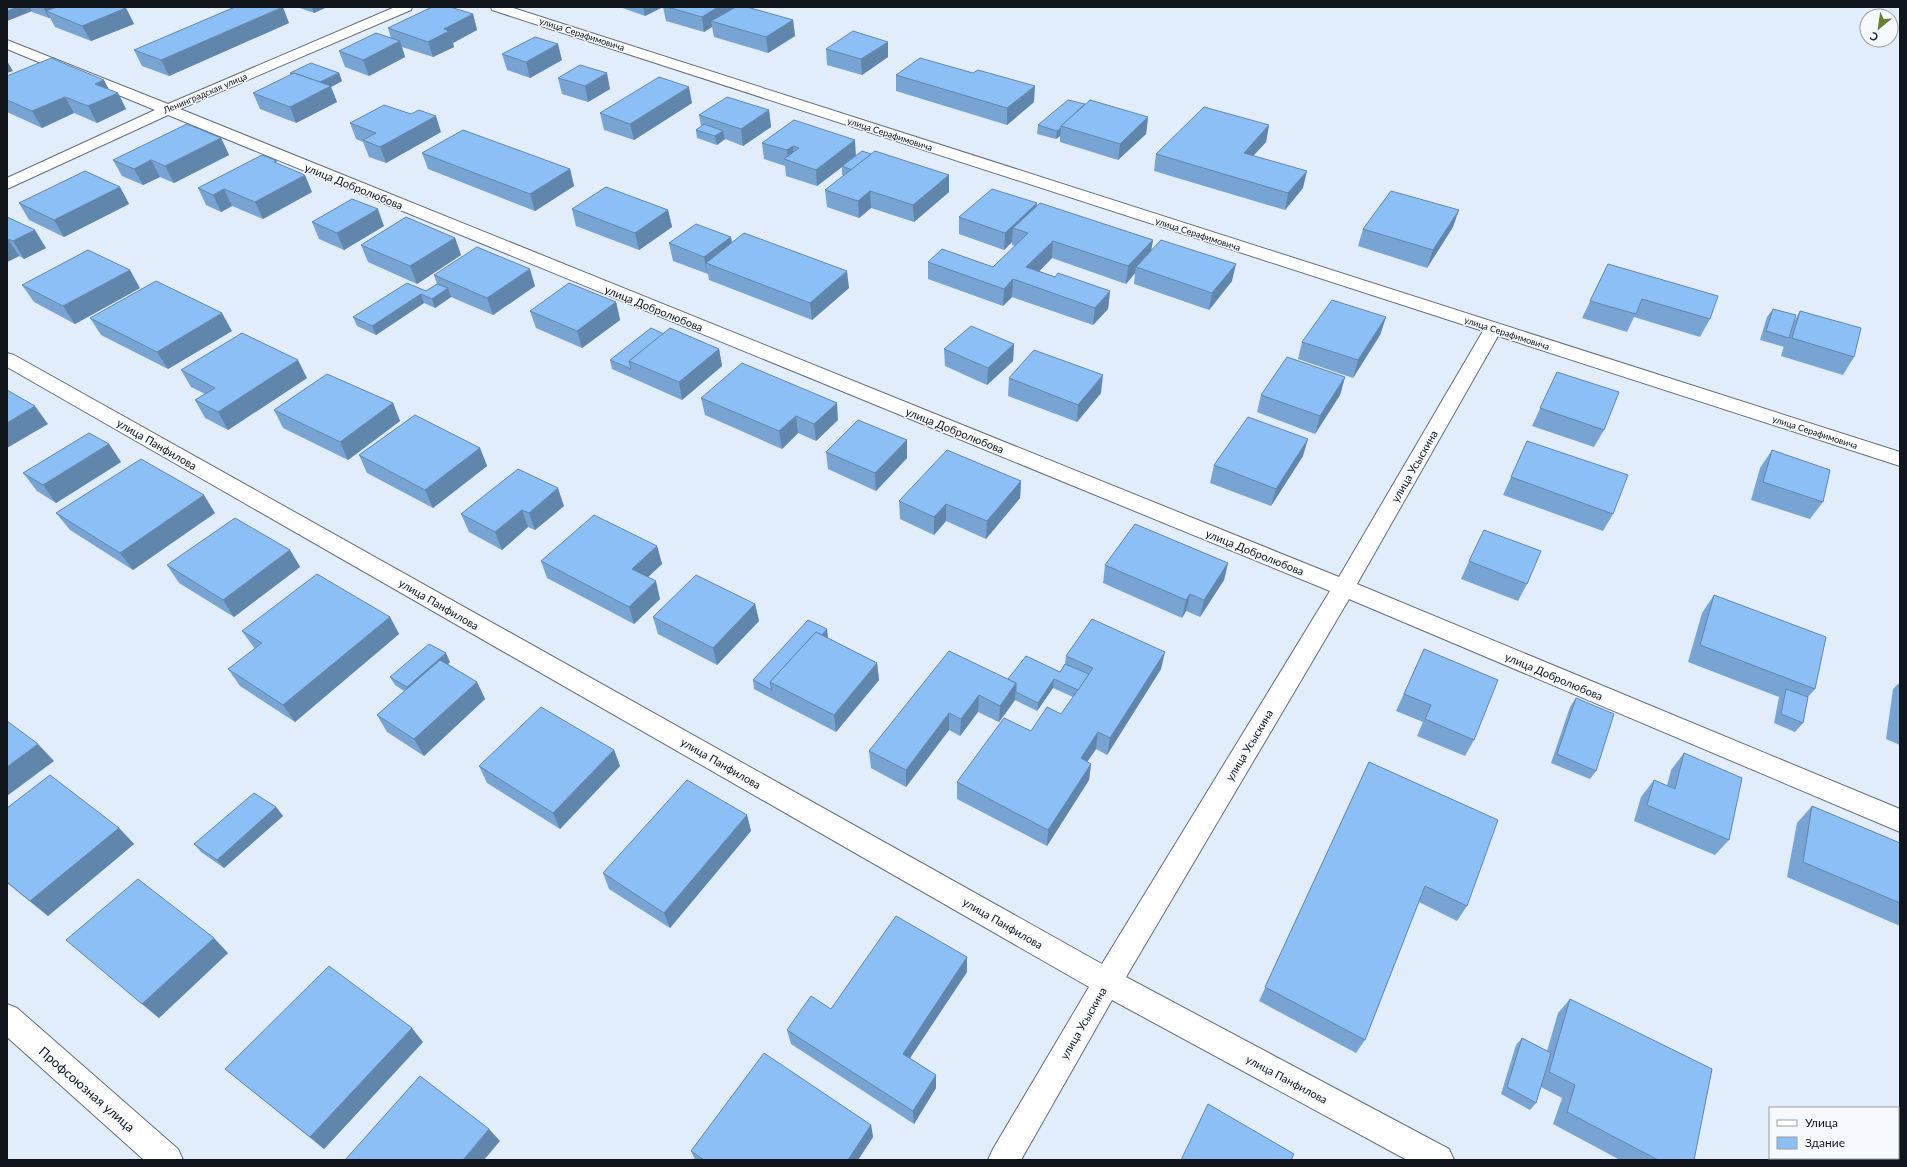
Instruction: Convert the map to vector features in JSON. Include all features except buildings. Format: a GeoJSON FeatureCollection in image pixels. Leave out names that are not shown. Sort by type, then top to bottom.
{"type":"FeatureCollection","features":[{"type":"Feature","properties":{"kind":"street","name":"Ленинградская улица"},"geometry":{"type":"LineString","coordinates":[[7,184],[166,110],[406,7]]}},
{"type":"Feature","properties":{"kind":"street","name":"улица Серафимовича"},"geometry":{"type":"LineString","coordinates":[[497,7],[1900,459]]}},
{"type":"Feature","properties":{"kind":"street","name":"улица Добролюбова"},"geometry":{"type":"LineString","coordinates":[[7,44],[166,110],[1344,588],[1900,821]]}},
{"type":"Feature","properties":{"kind":"street","name":"улица Усыскина"},"geometry":{"type":"LineString","coordinates":[[1004,1160],[1107,982],[1344,588],[1493,329]]}},
{"type":"Feature","properties":{"kind":"street","name":"улица Панфилова"},"geometry":{"type":"LineString","coordinates":[[7,359],[1107,982],[1438,1160]]}},
{"type":"Feature","properties":{"kind":"street","name":"Профсоюзная улица"},"geometry":{"type":"LineString","coordinates":[[7,1018],[167,1160]]}}]}
